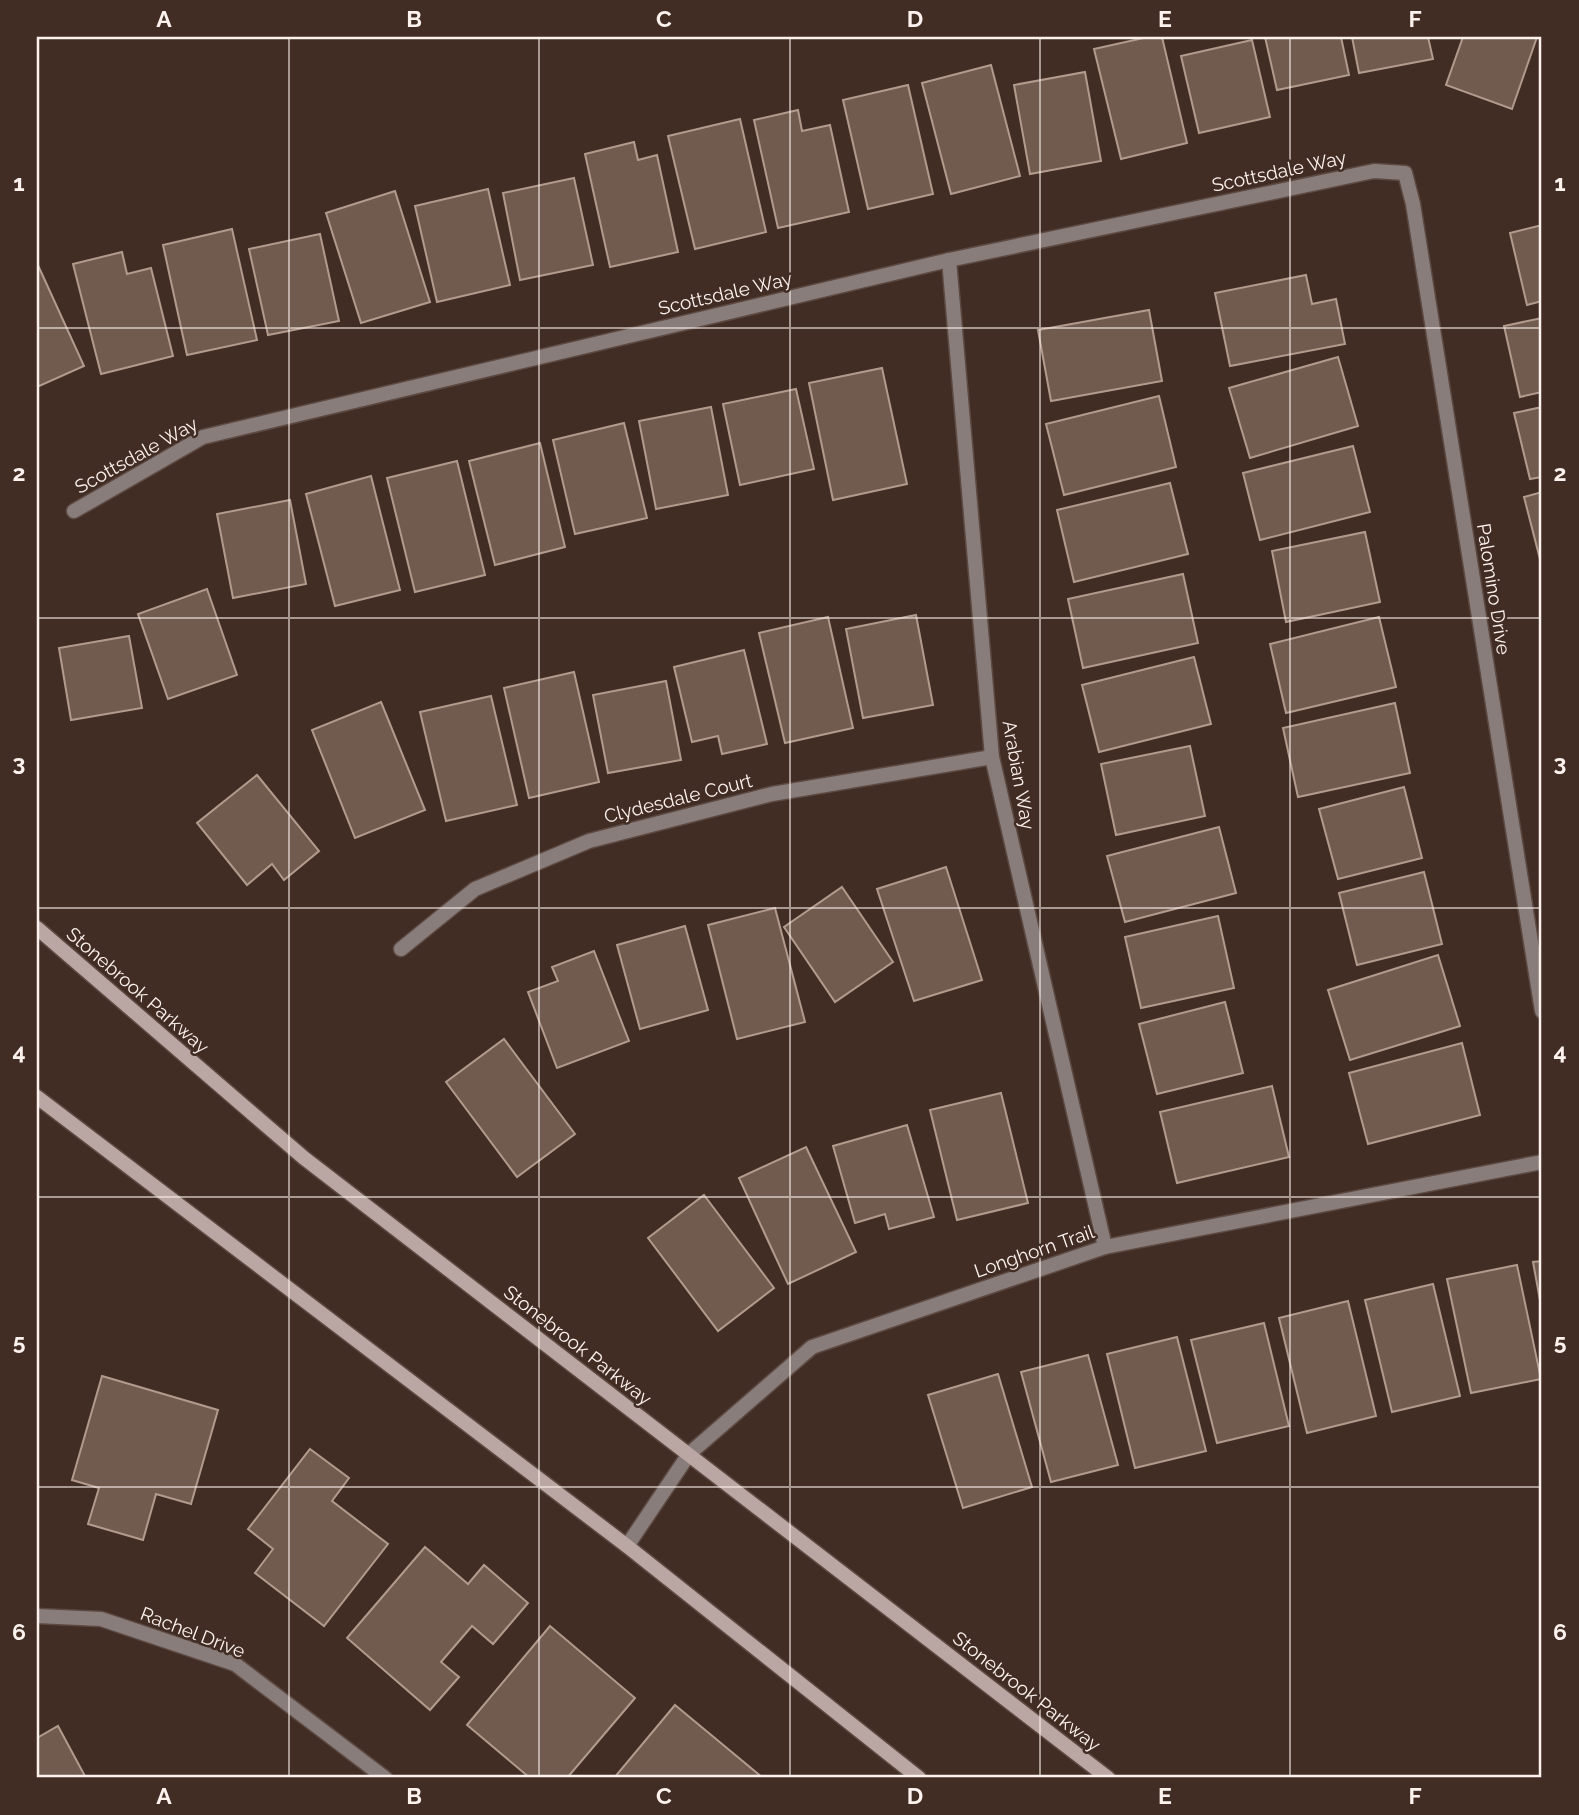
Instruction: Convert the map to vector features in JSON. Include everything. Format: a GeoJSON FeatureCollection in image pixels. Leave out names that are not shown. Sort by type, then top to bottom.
{"type":"FeatureCollection","features":[{"type":"Feature","properties":{"kind":"main road","name":"Stonebrook Parkway"},"geometry":{"type":"LineString","coordinates":[[37,928],[304,1158],[1108,1778]]}},
{"type":"Feature","properties":{"kind":"main road"},"geometry":{"type":"LineString","coordinates":[[37,1097],[627,1546],[919,1778]]}},
{"type":"Feature","properties":{"kind":"street","name":"Scottsdale Way"},"geometry":{"type":"LineString","coordinates":[[74,511],[203,437],[949,260],[1374,171],[1405,173]]}},
{"type":"Feature","properties":{"kind":"street","name":"Palomino Drive"},"geometry":{"type":"LineString","coordinates":[[1405,173],[1415,218],[1542,1011]]}},
{"type":"Feature","properties":{"kind":"street","name":"Arabian Way"},"geometry":{"type":"LineString","coordinates":[[949,260],[992,757],[1105,1247]]}},
{"type":"Feature","properties":{"kind":"street","name":"Clydesdale Court"},"geometry":{"type":"LineString","coordinates":[[401,949],[475,889],[589,841],[772,794],[992,757]]}},
{"type":"Feature","properties":{"kind":"street","name":"Longhorn Trail"},"geometry":{"type":"LineString","coordinates":[[627,1546],[689,1454],[812,1348],[1105,1247],[1542,1162]]}},
{"type":"Feature","properties":{"kind":"street","name":"Rachel Drive"},"geometry":{"type":"LineString","coordinates":[[37,1616],[101,1619],[235,1664],[385,1778]]}},
{"type":"Feature","properties":{"kind":"building"},"geometry":{"type":"Polygon","coordinates":[[[1148,37],[1162,37],[1187,143],[1121,159],[1094,49],[1148,37]]]}},
{"type":"Feature","properties":{"kind":"building"},"geometry":{"type":"Polygon","coordinates":[[[1265,37],[1341,37],[1349,75],[1277,90],[1265,37]]]}},
{"type":"Feature","properties":{"kind":"building"},"geometry":{"type":"Polygon","coordinates":[[[1352,37],[1428,37],[1433,59],[1359,73],[1352,37]]]}},
{"type":"Feature","properties":{"kind":"building"},"geometry":{"type":"Polygon","coordinates":[[[1463,37],[1537,37],[1512,109],[1446,85],[1463,37]]]}},
{"type":"Feature","properties":{"kind":"building"},"geometry":{"type":"Polygon","coordinates":[[[1252,40],[1270,117],[1199,133],[1181,56],[1252,40]]]}},
{"type":"Feature","properties":{"kind":"building"},"geometry":{"type":"Polygon","coordinates":[[[991,65],[1020,176],[951,194],[922,83],[991,65]]]}},
{"type":"Feature","properties":{"kind":"building"},"geometry":{"type":"Polygon","coordinates":[[[1085,72],[1101,161],[1030,174],[1014,85],[1085,72]]]}},
{"type":"Feature","properties":{"kind":"building"},"geometry":{"type":"Polygon","coordinates":[[[908,85],[933,194],[868,209],[843,100],[908,85]]]}},
{"type":"Feature","properties":{"kind":"building"},"geometry":{"type":"Polygon","coordinates":[[[798,110],[802,131],[830,125],[849,212],[778,228],[754,120],[798,110]]]}},
{"type":"Feature","properties":{"kind":"building"},"geometry":{"type":"Polygon","coordinates":[[[740,119],[766,232],[695,249],[668,136],[740,119]]]}},
{"type":"Feature","properties":{"kind":"building"},"geometry":{"type":"Polygon","coordinates":[[[634,142],[638,160],[657,155],[678,252],[610,267],[585,154],[634,142]]]}},
{"type":"Feature","properties":{"kind":"building"},"geometry":{"type":"Polygon","coordinates":[[[574,178],[593,265],[520,280],[503,193],[574,178]]]}},
{"type":"Feature","properties":{"kind":"building"},"geometry":{"type":"Polygon","coordinates":[[[488,189],[510,285],[437,302],[415,206],[488,189]]]}},
{"type":"Feature","properties":{"kind":"building"},"geometry":{"type":"Polygon","coordinates":[[[395,191],[430,302],[361,323],[326,213],[395,191]]]}},
{"type":"Feature","properties":{"kind":"building"},"geometry":{"type":"Polygon","coordinates":[[[1542,225],[1542,301],[1527,305],[1510,233],[1542,225]]]}},
{"type":"Feature","properties":{"kind":"building"},"geometry":{"type":"Polygon","coordinates":[[[232,229],[257,340],[187,355],[163,245],[232,229]]]}},
{"type":"Feature","properties":{"kind":"building"},"geometry":{"type":"Polygon","coordinates":[[[320,234],[339,321],[268,335],[249,249],[320,234]]]}},
{"type":"Feature","properties":{"kind":"building"},"geometry":{"type":"Polygon","coordinates":[[[122,252],[127,274],[151,268],[173,356],[101,374],[73,264],[122,252]]]}},
{"type":"Feature","properties":{"kind":"building"},"geometry":{"type":"Polygon","coordinates":[[[37,263],[84,366],[37,387],[37,263]]]}},
{"type":"Feature","properties":{"kind":"building"},"geometry":{"type":"Polygon","coordinates":[[[1306,275],[1312,304],[1336,299],[1345,344],[1230,366],[1215,293],[1306,275]]]}},
{"type":"Feature","properties":{"kind":"building"},"geometry":{"type":"Polygon","coordinates":[[[1149,310],[1162,381],[1051,401],[1038,330],[1149,310]]]}},
{"type":"Feature","properties":{"kind":"building"},"geometry":{"type":"Polygon","coordinates":[[[1542,318],[1542,392],[1520,397],[1504,326],[1542,318]]]}},
{"type":"Feature","properties":{"kind":"building"},"geometry":{"type":"Polygon","coordinates":[[[1338,357],[1358,426],[1250,458],[1229,388],[1338,357]]]}},
{"type":"Feature","properties":{"kind":"building"},"geometry":{"type":"Polygon","coordinates":[[[882,368],[907,484],[833,500],[809,383],[882,368]]]}},
{"type":"Feature","properties":{"kind":"building"},"geometry":{"type":"Polygon","coordinates":[[[796,389],[814,469],[740,485],[723,404],[796,389]]]}},
{"type":"Feature","properties":{"kind":"building"},"geometry":{"type":"Polygon","coordinates":[[[1159,396],[1176,467],[1064,495],[1046,424],[1159,396]]]}},
{"type":"Feature","properties":{"kind":"building"},"geometry":{"type":"Polygon","coordinates":[[[711,407],[728,495],[656,509],[639,421],[711,407]]]}},
{"type":"Feature","properties":{"kind":"building"},"geometry":{"type":"Polygon","coordinates":[[[1542,407],[1542,477],[1530,479],[1514,413],[1542,407]]]}},
{"type":"Feature","properties":{"kind":"building"},"geometry":{"type":"Polygon","coordinates":[[[624,423],[647,518],[575,534],[553,440],[624,423]]]}},
{"type":"Feature","properties":{"kind":"building"},"geometry":{"type":"Polygon","coordinates":[[[540,443],[565,547],[495,565],[469,461],[540,443]]]}},
{"type":"Feature","properties":{"kind":"building"},"geometry":{"type":"Polygon","coordinates":[[[1353,446],[1370,512],[1260,540],[1243,473],[1353,446]]]}},
{"type":"Feature","properties":{"kind":"building"},"geometry":{"type":"Polygon","coordinates":[[[457,461],[485,575],[415,592],[387,478],[457,461]]]}},
{"type":"Feature","properties":{"kind":"building"},"geometry":{"type":"Polygon","coordinates":[[[371,476],[400,590],[335,606],[306,494],[371,476]]]}},
{"type":"Feature","properties":{"kind":"building"},"geometry":{"type":"Polygon","coordinates":[[[1170,483],[1188,554],[1074,582],[1057,510],[1170,483]]]}},
{"type":"Feature","properties":{"kind":"building"},"geometry":{"type":"Polygon","coordinates":[[[1542,492],[1542,567],[1524,497],[1542,492]]]}},
{"type":"Feature","properties":{"kind":"building"},"geometry":{"type":"Polygon","coordinates":[[[290,500],[306,584],[233,598],[217,514],[290,500]]]}},
{"type":"Feature","properties":{"kind":"building"},"geometry":{"type":"Polygon","coordinates":[[[1365,532],[1380,602],[1286,622],[1272,551],[1365,532]]]}},
{"type":"Feature","properties":{"kind":"building"},"geometry":{"type":"Polygon","coordinates":[[[1183,574],[1198,643],[1083,668],[1068,599],[1183,574]]]}},
{"type":"Feature","properties":{"kind":"building"},"geometry":{"type":"Polygon","coordinates":[[[207,589],[237,675],[168,699],[138,614],[207,589]]]}},
{"type":"Feature","properties":{"kind":"building"},"geometry":{"type":"Polygon","coordinates":[[[916,615],[933,705],[863,718],[846,629],[916,615]]]}},
{"type":"Feature","properties":{"kind":"building"},"geometry":{"type":"Polygon","coordinates":[[[828,617],[853,728],[785,743],[759,633],[828,617]]]}},
{"type":"Feature","properties":{"kind":"building"},"geometry":{"type":"Polygon","coordinates":[[[1379,617],[1396,687],[1286,713],[1270,644],[1379,617]]]}},
{"type":"Feature","properties":{"kind":"building"},"geometry":{"type":"Polygon","coordinates":[[[129,636],[142,708],[71,720],[59,648],[129,636]]]}},
{"type":"Feature","properties":{"kind":"building"},"geometry":{"type":"Polygon","coordinates":[[[744,650],[767,744],[722,754],[718,736],[692,742],[674,667],[744,650]]]}},
{"type":"Feature","properties":{"kind":"building"},"geometry":{"type":"Polygon","coordinates":[[[1194,657],[1211,724],[1099,752],[1082,685],[1194,657]]]}},
{"type":"Feature","properties":{"kind":"building"},"geometry":{"type":"Polygon","coordinates":[[[574,672],[599,782],[529,798],[504,688],[574,672]]]}},
{"type":"Feature","properties":{"kind":"building"},"geometry":{"type":"Polygon","coordinates":[[[666,681],[681,760],[608,773],[593,695],[666,681]]]}},
{"type":"Feature","properties":{"kind":"building"},"geometry":{"type":"Polygon","coordinates":[[[491,696],[517,805],[446,821],[420,712],[491,696]]]}},
{"type":"Feature","properties":{"kind":"building"},"geometry":{"type":"Polygon","coordinates":[[[381,702],[425,810],[355,838],[312,730],[381,702]]]}},
{"type":"Feature","properties":{"kind":"building"},"geometry":{"type":"Polygon","coordinates":[[[1395,703],[1410,773],[1298,797],[1283,728],[1395,703]]]}},
{"type":"Feature","properties":{"kind":"building"},"geometry":{"type":"Polygon","coordinates":[[[1190,746],[1205,816],[1116,835],[1101,764],[1190,746]]]}},
{"type":"Feature","properties":{"kind":"building"},"geometry":{"type":"Polygon","coordinates":[[[257,775],[319,851],[284,880],[272,864],[247,885],[197,823],[257,775]]]}},
{"type":"Feature","properties":{"kind":"building"},"geometry":{"type":"Polygon","coordinates":[[[1404,787],[1422,858],[1338,879],[1319,809],[1404,787]]]}},
{"type":"Feature","properties":{"kind":"building"},"geometry":{"type":"Polygon","coordinates":[[[1219,827],[1236,893],[1125,922],[1107,856],[1219,827]]]}},
{"type":"Feature","properties":{"kind":"building"},"geometry":{"type":"Polygon","coordinates":[[[946,867],[982,980],[914,1001],[877,889],[946,867]]]}},
{"type":"Feature","properties":{"kind":"building"},"geometry":{"type":"Polygon","coordinates":[[[1424,872],[1442,944],[1357,965],[1339,893],[1424,872]]]}},
{"type":"Feature","properties":{"kind":"building"},"geometry":{"type":"Polygon","coordinates":[[[842,887],[893,962],[835,1002],[784,927],[842,887]]]}},
{"type":"Feature","properties":{"kind":"building"},"geometry":{"type":"Polygon","coordinates":[[[775,908],[805,1022],[737,1039],[708,925],[775,908]]]}},
{"type":"Feature","properties":{"kind":"building"},"geometry":{"type":"Polygon","coordinates":[[[1218,916],[1234,988],[1141,1008],[1125,937],[1218,916]]]}},
{"type":"Feature","properties":{"kind":"building"},"geometry":{"type":"Polygon","coordinates":[[[685,926],[708,1010],[640,1029],[617,945],[685,926]]]}},
{"type":"Feature","properties":{"kind":"building"},"geometry":{"type":"Polygon","coordinates":[[[594,951],[629,1041],[557,1068],[528,992],[558,981],[552,967],[594,951]]]}},
{"type":"Feature","properties":{"kind":"building"},"geometry":{"type":"Polygon","coordinates":[[[1438,955],[1460,1026],[1350,1060],[1328,990],[1438,955]]]}},
{"type":"Feature","properties":{"kind":"building"},"geometry":{"type":"Polygon","coordinates":[[[1225,1002],[1243,1073],[1157,1094],[1139,1024],[1225,1002]]]}},
{"type":"Feature","properties":{"kind":"building"},"geometry":{"type":"Polygon","coordinates":[[[504,1039],[575,1134],[517,1177],[446,1082],[504,1039]]]}},
{"type":"Feature","properties":{"kind":"building"},"geometry":{"type":"Polygon","coordinates":[[[1462,1043],[1480,1115],[1368,1144],[1349,1073],[1462,1043]]]}},
{"type":"Feature","properties":{"kind":"building"},"geometry":{"type":"Polygon","coordinates":[[[1272,1086],[1289,1157],[1177,1183],[1160,1112],[1272,1086]]]}},
{"type":"Feature","properties":{"kind":"building"},"geometry":{"type":"Polygon","coordinates":[[[1001,1093],[1028,1203],[957,1220],[930,1110],[1001,1093]]]}},
{"type":"Feature","properties":{"kind":"building"},"geometry":{"type":"Polygon","coordinates":[[[907,1125],[934,1217],[889,1229],[885,1214],[855,1223],[833,1146],[907,1125]]]}},
{"type":"Feature","properties":{"kind":"building"},"geometry":{"type":"Polygon","coordinates":[[[806,1147],[856,1252],[788,1284],[739,1178],[806,1147]]]}},
{"type":"Feature","properties":{"kind":"building"},"geometry":{"type":"Polygon","coordinates":[[[704,1195],[774,1288],[718,1331],[648,1238],[704,1195]]]}},
{"type":"Feature","properties":{"kind":"building"},"geometry":{"type":"Polygon","coordinates":[[[1542,1261],[1542,1311],[1533,1262],[1542,1261]]]}},
{"type":"Feature","properties":{"kind":"building"},"geometry":{"type":"Polygon","coordinates":[[[1517,1265],[1541,1379],[1471,1393],[1447,1279],[1517,1265]]]}},
{"type":"Feature","properties":{"kind":"building"},"geometry":{"type":"Polygon","coordinates":[[[1433,1284],[1460,1396],[1392,1412],[1365,1300],[1433,1284]]]}},
{"type":"Feature","properties":{"kind":"building"},"geometry":{"type":"Polygon","coordinates":[[[1348,1301],[1376,1416],[1307,1433],[1279,1318],[1348,1301]]]}},
{"type":"Feature","properties":{"kind":"building"},"geometry":{"type":"Polygon","coordinates":[[[1264,1323],[1289,1426],[1217,1443],[1191,1340],[1264,1323]]]}},
{"type":"Feature","properties":{"kind":"building"},"geometry":{"type":"Polygon","coordinates":[[[1177,1337],[1206,1451],[1135,1468],[1107,1354],[1177,1337]]]}},
{"type":"Feature","properties":{"kind":"building"},"geometry":{"type":"Polygon","coordinates":[[[1088,1355],[1118,1465],[1051,1482],[1021,1372],[1088,1355]]]}},
{"type":"Feature","properties":{"kind":"building"},"geometry":{"type":"Polygon","coordinates":[[[998,1374],[1032,1487],[963,1508],[928,1395],[998,1374]]]}},
{"type":"Feature","properties":{"kind":"building"},"geometry":{"type":"Polygon","coordinates":[[[102,1376],[218,1410],[191,1504],[156,1494],[143,1540],[88,1524],[99,1488],[72,1480],[102,1376]]]}},
{"type":"Feature","properties":{"kind":"building"},"geometry":{"type":"Polygon","coordinates":[[[310,1449],[349,1478],[332,1501],[388,1544],[324,1626],[255,1573],[273,1549],[248,1529],[310,1449]]]}},
{"type":"Feature","properties":{"kind":"building"},"geometry":{"type":"Polygon","coordinates":[[[425,1547],[468,1584],[484,1565],[528,1603],[493,1644],[472,1626],[441,1662],[459,1677],[430,1710],[347,1638],[425,1547]]]}},
{"type":"Feature","properties":{"kind":"building"},"geometry":{"type":"Polygon","coordinates":[[[550,1626],[635,1698],[567,1778],[530,1778],[467,1725],[550,1626]]]}},
{"type":"Feature","properties":{"kind":"building"},"geometry":{"type":"Polygon","coordinates":[[[675,1705],[763,1778],[614,1778],[675,1705]]]}},
{"type":"Feature","properties":{"kind":"building"},"geometry":{"type":"Polygon","coordinates":[[[58,1726],[86,1778],[37,1778],[37,1738],[58,1726]]]}}]}
